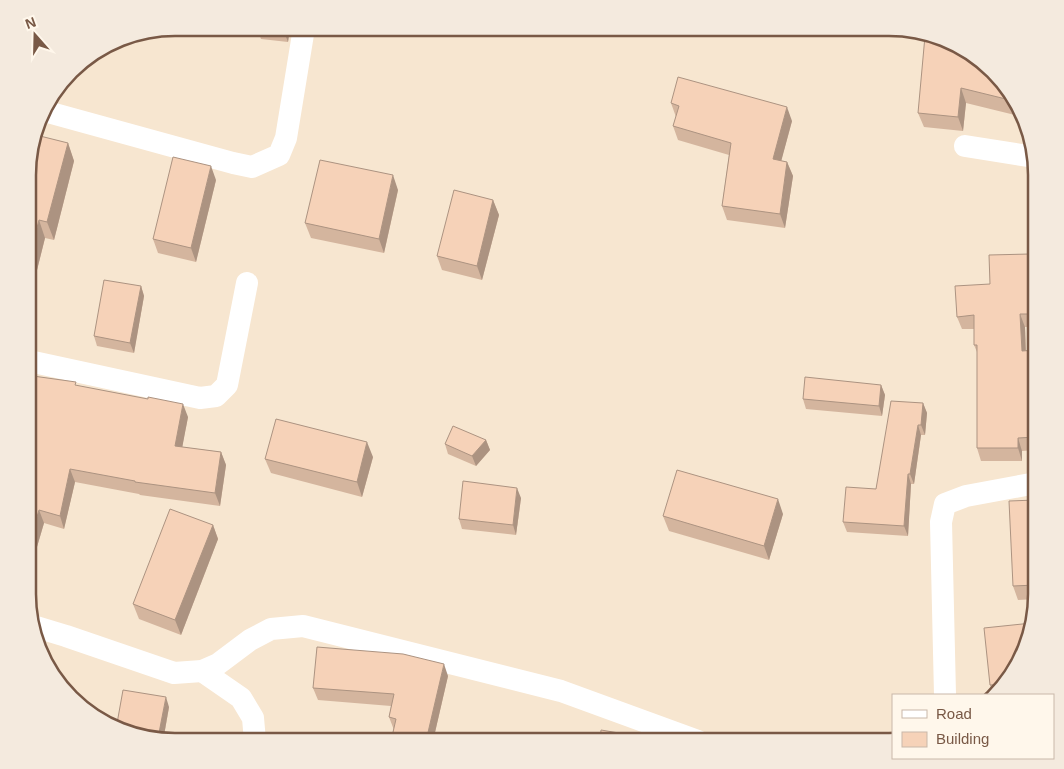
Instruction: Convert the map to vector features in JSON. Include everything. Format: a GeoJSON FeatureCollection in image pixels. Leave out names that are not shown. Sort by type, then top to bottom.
{"type":"FeatureCollection","features":[{"type":"Feature","properties":{"kind":"street"},"geometry":{"type":"LineString","coordinates":[[51,113],[252,167],[279,155],[286,138],[303,37]]}},
{"type":"Feature","properties":{"kind":"street"},"geometry":{"type":"LineString","coordinates":[[965,146],[1027,155]]}},
{"type":"Feature","properties":{"kind":"street"},"geometry":{"type":"LineString","coordinates":[[36,364],[200,398],[216,396],[227,386],[247,283]]}},
{"type":"Feature","properties":{"kind":"street"},"geometry":{"type":"LineString","coordinates":[[945,694],[942,522],[945,504],[966,496],[1027,485]]}},
{"type":"Feature","properties":{"kind":"street"},"geometry":{"type":"LineString","coordinates":[[41,628],[174,673],[202,671],[218,664],[250,640],[271,629],[303,626],[561,691],[675,733]]}},
{"type":"Feature","properties":{"kind":"street"},"geometry":{"type":"LineString","coordinates":[[202,671],[241,698],[253,718],[254,732]]}},
{"type":"Feature","properties":{"kind":"shaded area"},"geometry":{"type":"Polygon","coordinates":[[[166,37],[898,37],[925,41],[942,47],[972,65],[992,83],[1009,106],[1023,139],[1027,157],[1027,612],[1017,647],[1009,663],[985,694],[892,694],[892,733],[888,733],[166,732],[139,728],[106,714],[84,698],[60,671],[47,647],[41,630],[37,603],[37,157],[47,122],[55,106],[71,84],[98,60],[122,47],[139,41],[166,37]]]}},
{"type":"Feature","properties":{"kind":"building"},"geometry":{"type":"Polygon","coordinates":[[[925,41],[942,47],[973,65],[987,77],[1004,99],[961,88],[958,117],[918,113],[925,41]]]}},
{"type":"Feature","properties":{"kind":"building"},"geometry":{"type":"Polygon","coordinates":[[[678,77],[787,107],[773,159],[787,162],[780,214],[722,206],[731,143],[673,126],[679,106],[671,103],[678,77]]]}},
{"type":"Feature","properties":{"kind":"building"},"geometry":{"type":"Polygon","coordinates":[[[42,136],[68,143],[47,222],[39,220],[36,231],[37,157],[42,136]]]}},
{"type":"Feature","properties":{"kind":"building"},"geometry":{"type":"Polygon","coordinates":[[[173,157],[211,166],[191,248],[153,239],[173,157]]]}},
{"type":"Feature","properties":{"kind":"building"},"geometry":{"type":"Polygon","coordinates":[[[320,160],[393,175],[379,239],[305,223],[320,160]]]}},
{"type":"Feature","properties":{"kind":"building"},"geometry":{"type":"Polygon","coordinates":[[[454,190],[493,200],[477,266],[437,256],[454,190]]]}},
{"type":"Feature","properties":{"kind":"building"},"geometry":{"type":"Polygon","coordinates":[[[1027,254],[1027,314],[1020,314],[1022,351],[1027,351],[1027,438],[1018,438],[1018,448],[977,448],[977,345],[974,345],[974,315],[957,317],[955,286],[990,284],[989,255],[1027,254]]]}},
{"type":"Feature","properties":{"kind":"building"},"geometry":{"type":"Polygon","coordinates":[[[104,280],[141,286],[130,343],[94,336],[104,280]]]}},
{"type":"Feature","properties":{"kind":"building"},"geometry":{"type":"Polygon","coordinates":[[[36,376],[76,382],[75,385],[183,404],[175,446],[221,452],[215,493],[135,482],[70,469],[60,516],[39,510],[37,518],[36,376]]]}},
{"type":"Feature","properties":{"kind":"building"},"geometry":{"type":"Polygon","coordinates":[[[805,377],[881,385],[879,406],[803,399],[805,377]]]}},
{"type":"Feature","properties":{"kind":"building"},"geometry":{"type":"Polygon","coordinates":[[[891,401],[923,403],[921,425],[918,425],[910,474],[908,474],[904,526],[843,522],[846,487],[876,489],[891,401]]]}},
{"type":"Feature","properties":{"kind":"building"},"geometry":{"type":"Polygon","coordinates":[[[276,419],[367,442],[357,482],[265,459],[276,419]]]}},
{"type":"Feature","properties":{"kind":"building"},"geometry":{"type":"Polygon","coordinates":[[[453,426],[486,440],[472,456],[445,444],[453,426]]]}},
{"type":"Feature","properties":{"kind":"building"},"geometry":{"type":"Polygon","coordinates":[[[677,470],[778,499],[764,546],[663,516],[677,470]]]}},
{"type":"Feature","properties":{"kind":"building"},"geometry":{"type":"Polygon","coordinates":[[[463,481],[517,488],[513,525],[459,519],[463,481]]]}},
{"type":"Feature","properties":{"kind":"building"},"geometry":{"type":"Polygon","coordinates":[[[1027,500],[1027,585],[1013,586],[1009,501],[1027,500]]]}},
{"type":"Feature","properties":{"kind":"building"},"geometry":{"type":"Polygon","coordinates":[[[170,509],[213,525],[175,620],[133,604],[170,509]]]}},
{"type":"Feature","properties":{"kind":"building"},"geometry":{"type":"Polygon","coordinates":[[[1024,624],[1017,647],[1009,663],[993,685],[990,685],[984,628],[1024,624]]]}},
{"type":"Feature","properties":{"kind":"building"},"geometry":{"type":"Polygon","coordinates":[[[317,647],[403,654],[444,664],[428,732],[393,732],[396,719],[389,717],[394,694],[313,688],[317,647]]]}},
{"type":"Feature","properties":{"kind":"building"},"geometry":{"type":"Polygon","coordinates":[[[123,690],[166,697],[159,731],[139,728],[118,720],[123,690]]]}},
{"type":"Feature","properties":{"kind":"building"},"geometry":{"type":"Polygon","coordinates":[[[601,730],[617,733],[601,733],[601,730]]]}}]}
